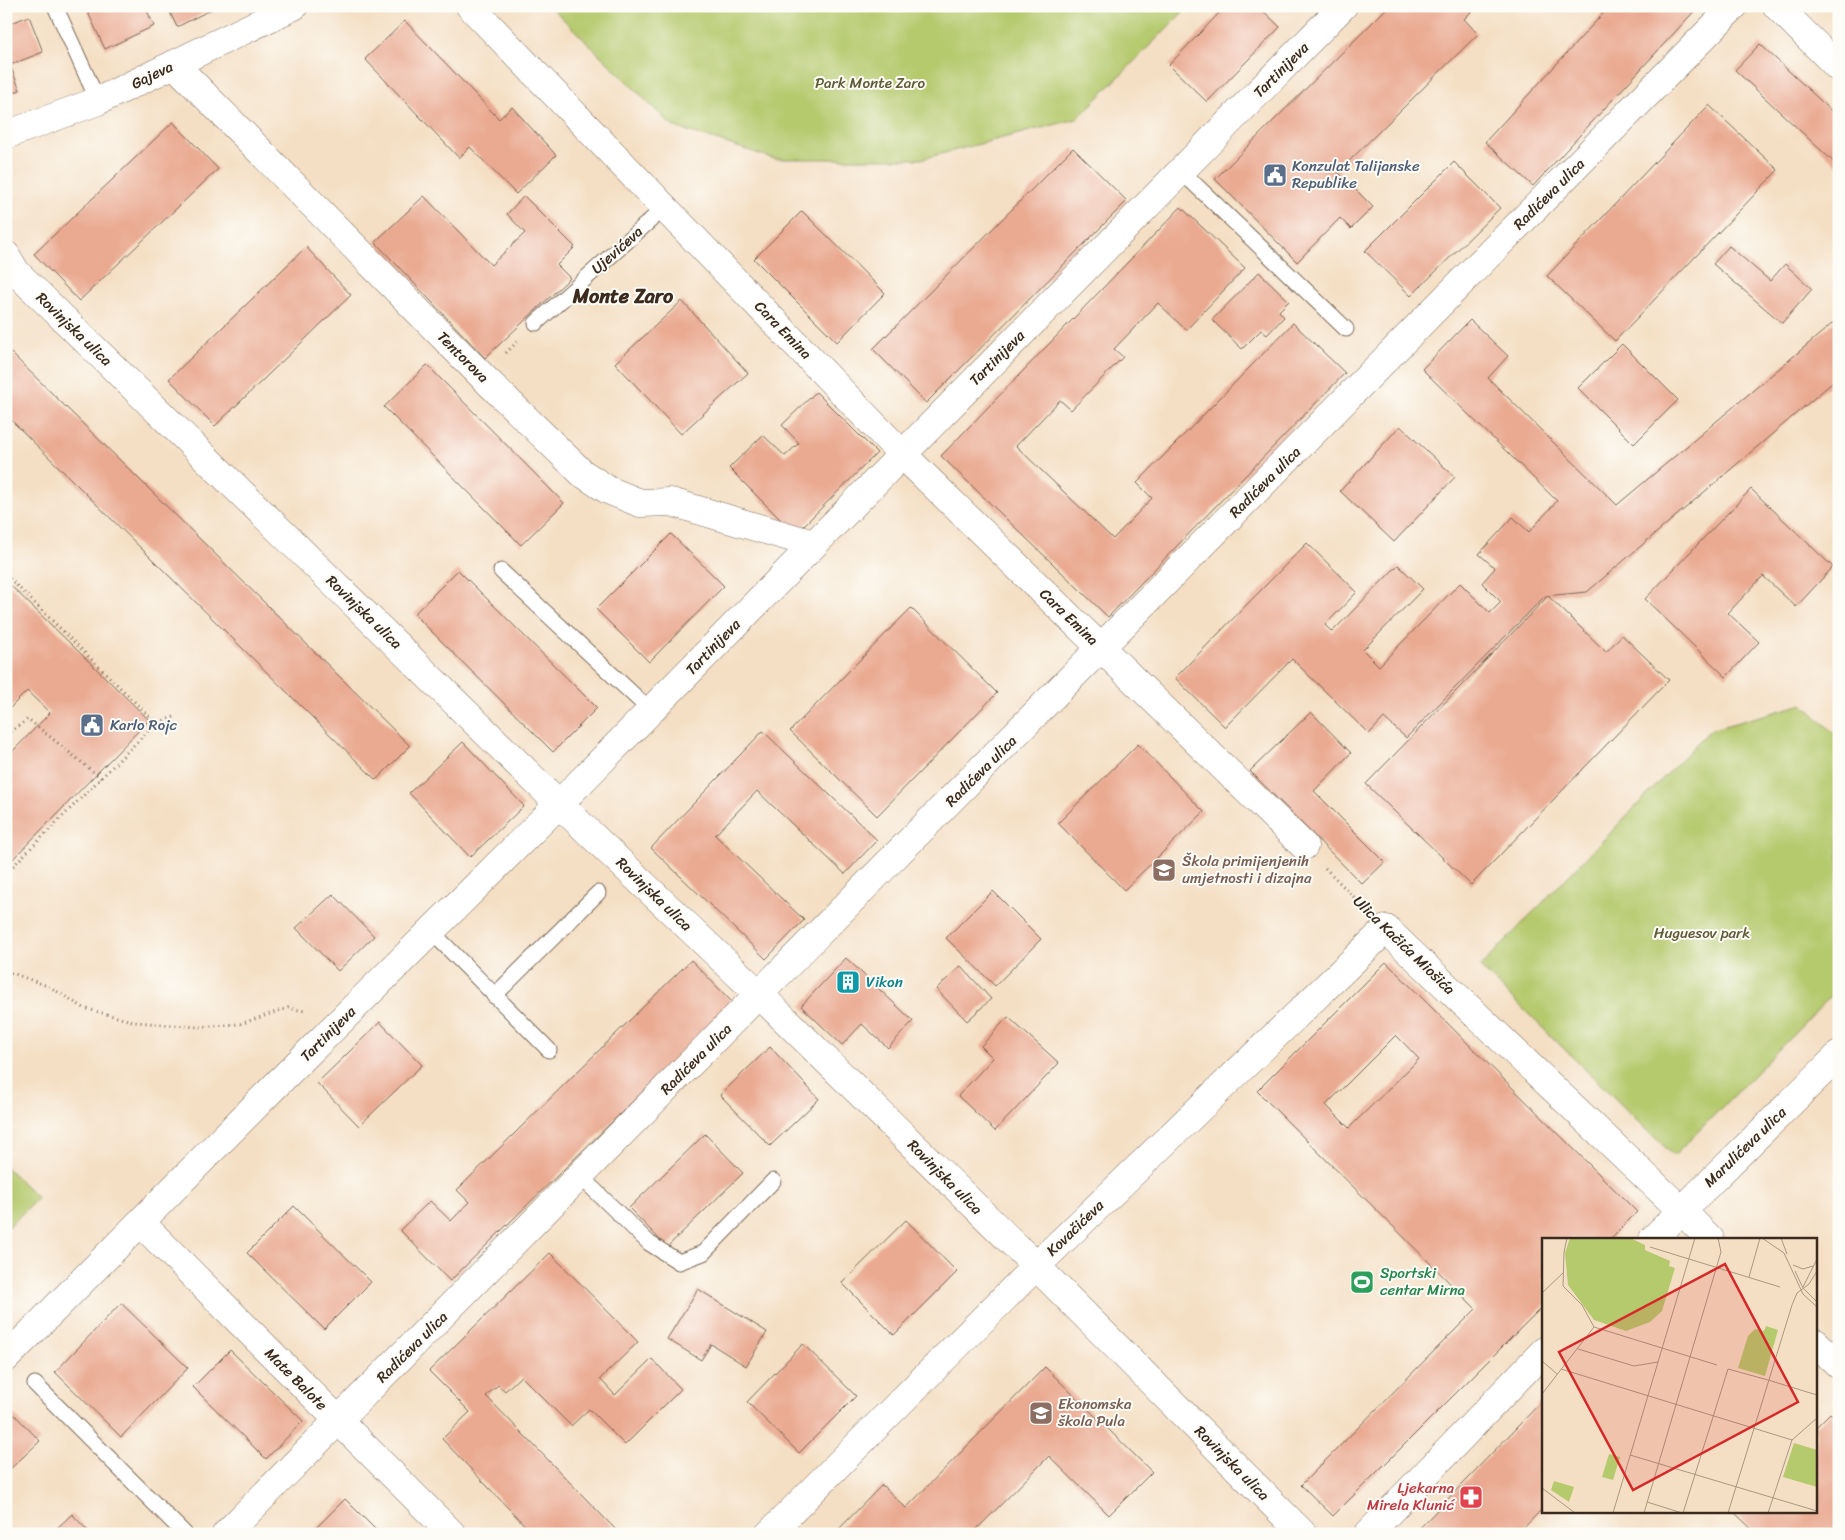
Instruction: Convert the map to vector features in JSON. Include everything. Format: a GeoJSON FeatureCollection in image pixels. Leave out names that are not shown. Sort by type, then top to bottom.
{"type":"FeatureCollection","features":[{"type":"Feature","properties":{"kind":"street","name":"Gajeva"},"geometry":{"type":"LineString","coordinates":[[6,135],[98,101],[294,6]]}},
{"type":"Feature","properties":{"kind":"street","name":"Cara Emina"},"geometry":{"type":"LineString","coordinates":[[470,6],[902,454],[1102,648]]}},
{"type":"Feature","properties":{"kind":"street","name":"Tartinijeva"},"geometry":{"type":"LineString","coordinates":[[6,1358],[651,711],[1343,6]]}},
{"type":"Feature","properties":{"kind":"street","name":"Radićeva ulica"},"geometry":{"type":"LineString","coordinates":[[226,1534],[1734,6]]}},
{"type":"Feature","properties":{"kind":"street"},"geometry":{"type":"LineString","coordinates":[[1776,6],[1839,68]]}},
{"type":"Feature","properties":{"kind":"street","name":"Tentorova"},"geometry":{"type":"LineString","coordinates":[[174,64],[483,377],[582,473],[608,490],[640,503],[671,502],[813,544]]}},
{"type":"Feature","properties":{"kind":"street","name":"Rovinjska ulica"},"geometry":{"type":"LineString","coordinates":[[6,255],[16,272],[559,804],[760,995],[1036,1266],[1303,1534]]}},
{"type":"Feature","properties":{"kind":"street"},"geometry":{"type":"LineString","coordinates":[[1102,648],[1304,846]]}},
{"type":"Feature","properties":{"kind":"street","name":"Ulica Kačića Miošića"},"geometry":{"type":"LineString","coordinates":[[1386,928],[1709,1238]]}},
{"type":"Feature","properties":{"kind":"street","name":"Kovačićeva"},"geometry":{"type":"LineString","coordinates":[[769,1534],[1036,1266],[1386,928]]}},
{"type":"Feature","properties":{"kind":"street","name":"Marulićeva ulica"},"geometry":{"type":"LineString","coordinates":[[1654,1238],[1839,1055]]}},
{"type":"Feature","properties":{"kind":"street","name":"Mate Balote"},"geometry":{"type":"LineString","coordinates":[[141,1223],[452,1534]]}},
{"type":"Feature","properties":{"kind":"street"},"geometry":{"type":"LineString","coordinates":[[1818,1345],[1839,1365]]}},
{"type":"Feature","properties":{"kind":"street"},"geometry":{"type":"LineString","coordinates":[[1368,1534],[1542,1354]]}},
{"type":"Feature","properties":{"kind":"lane"},"geometry":{"type":"LineString","coordinates":[[55,6],[98,101]]}},
{"type":"Feature","properties":{"kind":"lane"},"geometry":{"type":"LineString","coordinates":[[1181,171],[1346,329]]}},
{"type":"Feature","properties":{"kind":"lane","name":"Ujevićeva"},"geometry":{"type":"LineString","coordinates":[[536,323],[664,208]]}},
{"type":"Feature","properties":{"kind":"lane"},"geometry":{"type":"LineString","coordinates":[[501,571],[651,711]]}},
{"type":"Feature","properties":{"kind":"lane"},"geometry":{"type":"LineString","coordinates":[[494,996],[598,893]]}},
{"type":"Feature","properties":{"kind":"lane"},"geometry":{"type":"LineString","coordinates":[[431,931],[548,1050]]}},
{"type":"Feature","properties":{"kind":"lane"},"geometry":{"type":"LineString","coordinates":[[580,1176],[649,1243],[679,1262],[703,1253],[773,1181]]}},
{"type":"Feature","properties":{"kind":"lane"},"geometry":{"type":"LineString","coordinates":[[35,1384],[185,1534]]}},
{"type":"Feature","properties":{"kind":"path"},"geometry":{"type":"LineString","coordinates":[[483,377],[536,323]]}},
{"type":"Feature","properties":{"kind":"path"},"geometry":{"type":"LineString","coordinates":[[6,575],[156,723]]}},
{"type":"Feature","properties":{"kind":"path"},"geometry":{"type":"LineString","coordinates":[[6,872],[156,723],[174,717]]}},
{"type":"Feature","properties":{"kind":"path"},"geometry":{"type":"LineString","coordinates":[[6,735],[28,720],[101,778]]}},
{"type":"Feature","properties":{"kind":"path","name":"Ulica Kačića Miošića"},"geometry":{"type":"LineString","coordinates":[[1304,846],[1386,928]]}},
{"type":"Feature","properties":{"kind":"path"},"geometry":{"type":"LineString","coordinates":[[6,974],[12,973],[50,988],[84,1008],[135,1022],[198,1027],[240,1024],[288,1008],[304,1011],[333,1029]]}},
{"type":"Feature","properties":{"kind":"green space","name":"Park Monte Zaro"},"geometry":{"type":"Polygon","coordinates":[[[550,6],[1189,6],[1077,119],[921,159],[775,159],[672,126],[550,6]]]}},
{"type":"Feature","properties":{"kind":"green space","name":"Huguesov park"},"geometry":{"type":"Polygon","coordinates":[[[1803,704],[1839,738],[1839,988],[1674,1156],[1480,967],[1710,730],[1803,704]]]}},
{"type":"Feature","properties":{"kind":"green space"},"geometry":{"type":"Polygon","coordinates":[[[6,1167],[38,1198],[6,1229],[6,1167]]]}},
{"type":"Feature","properties":{"kind":"building"},"geometry":{"type":"Polygon","coordinates":[[[85,6],[145,6],[154,26],[105,49],[85,6]]]}},
{"type":"Feature","properties":{"kind":"building"},"geometry":{"type":"Polygon","coordinates":[[[167,6],[218,6],[177,27],[167,6]]]}},
{"type":"Feature","properties":{"kind":"building"},"geometry":{"type":"Polygon","coordinates":[[[1226,6],[1258,6],[1280,27],[1207,102],[1169,65],[1226,6]]]}},
{"type":"Feature","properties":{"kind":"building"},"geometry":{"type":"Polygon","coordinates":[[[1389,6],[1477,6],[1464,19],[1478,34],[1338,172],[1373,207],[1351,229],[1340,218],[1297,262],[1215,179],[1389,6]]]}},
{"type":"Feature","properties":{"kind":"building"},"geometry":{"type":"Polygon","coordinates":[[[1610,6],[1699,6],[1533,186],[1485,142],[1610,6]]]}},
{"type":"Feature","properties":{"kind":"building"},"geometry":{"type":"Polygon","coordinates":[[[29,16],[43,52],[10,65],[20,90],[6,95],[6,25],[29,16]]]}},
{"type":"Feature","properties":{"kind":"building"},"geometry":{"type":"Polygon","coordinates":[[[405,21],[499,119],[512,107],[556,155],[516,194],[470,147],[459,158],[365,59],[405,21]]]}},
{"type":"Feature","properties":{"kind":"building"},"geometry":{"type":"Polygon","coordinates":[[[1760,44],[1839,118],[1839,167],[1735,70],[1760,44]]]}},
{"type":"Feature","properties":{"kind":"building"},"geometry":{"type":"Polygon","coordinates":[[[1709,105],[1778,170],[1615,341],[1547,276],[1709,105]]]}},
{"type":"Feature","properties":{"kind":"building"},"geometry":{"type":"Polygon","coordinates":[[[173,122],[218,169],[79,301],[34,254],[173,122]]]}},
{"type":"Feature","properties":{"kind":"building"},"geometry":{"type":"Polygon","coordinates":[[[1073,148],[1127,201],[926,403],[873,349],[1073,148]]]}},
{"type":"Feature","properties":{"kind":"building"},"geometry":{"type":"Polygon","coordinates":[[[1454,162],[1500,208],[1411,296],[1365,251],[1454,162]]]}},
{"type":"Feature","properties":{"kind":"building"},"geometry":{"type":"Polygon","coordinates":[[[424,196],[491,265],[525,233],[507,214],[524,196],[575,247],[557,265],[570,278],[485,358],[375,242],[424,196]]]}},
{"type":"Feature","properties":{"kind":"building"},"geometry":{"type":"Polygon","coordinates":[[[1181,207],[1245,268],[1186,330],[1158,303],[1114,349],[1123,357],[1071,410],[1060,400],[1016,446],[1113,539],[1152,498],[1137,483],[1293,323],[1345,373],[1108,617],[941,456],[1181,207]]]}},
{"type":"Feature","properties":{"kind":"building"},"geometry":{"type":"Polygon","coordinates":[[[802,211],[885,293],[837,342],[754,259],[802,211]]]}},
{"type":"Feature","properties":{"kind":"building"},"geometry":{"type":"Polygon","coordinates":[[[1729,246],[1770,281],[1785,264],[1812,289],[1782,323],[1713,264],[1729,246]]]}},
{"type":"Feature","properties":{"kind":"building"},"geometry":{"type":"Polygon","coordinates":[[[306,247],[351,295],[215,426],[169,379],[306,247]]]}},
{"type":"Feature","properties":{"kind":"building"},"geometry":{"type":"Polygon","coordinates":[[[1259,272],[1289,301],[1279,311],[1284,317],[1267,335],[1261,330],[1242,349],[1212,320],[1259,272]]]}},
{"type":"Feature","properties":{"kind":"building"},"geometry":{"type":"Polygon","coordinates":[[[682,301],[748,373],[681,434],[615,363],[682,301]]]}},
{"type":"Feature","properties":{"kind":"building"},"geometry":{"type":"Polygon","coordinates":[[[1839,318],[1839,377],[1587,592],[1545,596],[1406,738],[1384,718],[1369,734],[1292,659],[1225,727],[1175,678],[1307,543],[1357,592],[1325,625],[1332,632],[1398,565],[1423,589],[1363,650],[1379,666],[1460,583],[1490,613],[1501,602],[1482,583],[1495,568],[1479,554],[1513,517],[1529,532],[1557,501],[1422,369],[1470,320],[1508,356],[1488,378],[1617,505],[1839,318]]]}},
{"type":"Feature","properties":{"kind":"building"},"geometry":{"type":"Polygon","coordinates":[[[1622,344],[1678,400],[1634,444],[1578,388],[1622,344]]]}},
{"type":"Feature","properties":{"kind":"building"},"geometry":{"type":"Polygon","coordinates":[[[6,348],[410,746],[376,780],[6,415],[6,348]]]}},
{"type":"Feature","properties":{"kind":"building"},"geometry":{"type":"Polygon","coordinates":[[[427,365],[564,503],[521,545],[384,407],[427,365]]]}},
{"type":"Feature","properties":{"kind":"building"},"geometry":{"type":"Polygon","coordinates":[[[816,392],[877,453],[795,534],[729,468],[763,435],[785,456],[799,443],[782,425],[816,392]]]}},
{"type":"Feature","properties":{"kind":"building"},"geometry":{"type":"Polygon","coordinates":[[[1400,426],[1455,477],[1394,542],[1340,491],[1400,426]]]}},
{"type":"Feature","properties":{"kind":"building"},"geometry":{"type":"Polygon","coordinates":[[[1751,489],[1833,567],[1796,607],[1763,576],[1728,613],[1759,642],[1726,677],[1645,599],[1751,489]]]}},
{"type":"Feature","properties":{"kind":"building"},"geometry":{"type":"Polygon","coordinates":[[[671,534],[724,586],[649,662],[596,609],[671,534]]]}},
{"type":"Feature","properties":{"kind":"building"},"geometry":{"type":"Polygon","coordinates":[[[458,570],[597,708],[553,752],[414,614],[458,570]]]}},
{"type":"Feature","properties":{"kind":"building","name":"Karlo Rojc"},"geometry":{"type":"Polygon","coordinates":[[[6,581],[149,720],[6,866],[6,758],[50,713],[27,691],[6,712],[6,581]]]}},
{"type":"Feature","properties":{"kind":"building"},"geometry":{"type":"Polygon","coordinates":[[[1548,596],[1606,652],[1622,635],[1669,680],[1471,885],[1366,784],[1548,596]]]}},
{"type":"Feature","properties":{"kind":"building"},"geometry":{"type":"Polygon","coordinates":[[[911,608],[997,693],[877,816],[790,731],[911,608]]]}},
{"type":"Feature","properties":{"kind":"building"},"geometry":{"type":"Polygon","coordinates":[[[1311,712],[1351,753],[1314,791],[1385,862],[1362,884],[1250,771],[1311,712]]]}},
{"type":"Feature","properties":{"kind":"building"},"geometry":{"type":"Polygon","coordinates":[[[763,731],[877,840],[845,874],[757,791],[715,835],[804,920],[766,959],[651,848],[763,731]]]}},
{"type":"Feature","properties":{"kind":"building"},"geometry":{"type":"Polygon","coordinates":[[[463,742],[524,806],[470,857],[409,793],[463,742]]]}},
{"type":"Feature","properties":{"kind":"building"},"geometry":{"type":"Polygon","coordinates":[[[1138,744],[1204,812],[1124,890],[1058,823],[1138,744]]]}},
{"type":"Feature","properties":{"kind":"building"},"geometry":{"type":"Polygon","coordinates":[[[993,891],[1041,939],[995,986],[946,938],[993,891]]]}},
{"type":"Feature","properties":{"kind":"building"},"geometry":{"type":"Polygon","coordinates":[[[333,894],[374,936],[338,971],[296,928],[333,894]]]}},
{"type":"Feature","properties":{"kind":"building","name":"Vikon"},"geometry":{"type":"Polygon","coordinates":[[[846,958],[913,1021],[888,1048],[862,1024],[842,1045],[801,1006],[846,958]]]}},
{"type":"Feature","properties":{"kind":"building"},"geometry":{"type":"Polygon","coordinates":[[[691,960],[733,1003],[450,1281],[400,1230],[430,1201],[451,1221],[469,1202],[457,1190],[691,960]]]}},
{"type":"Feature","properties":{"kind":"building"},"geometry":{"type":"Polygon","coordinates":[[[1386,962],[1637,1212],[1611,1238],[1542,1238],[1542,1307],[1333,1516],[1301,1485],[1476,1309],[1257,1091],[1386,962]],[[1396,1035],[1326,1105],[1349,1128],[1419,1059],[1396,1035]]]}},
{"type":"Feature","properties":{"kind":"building"},"geometry":{"type":"Polygon","coordinates":[[[961,966],[991,999],[967,1021],[936,989],[961,966]]]}},
{"type":"Feature","properties":{"kind":"building"},"geometry":{"type":"Polygon","coordinates":[[[1008,1017],[1059,1063],[995,1131],[958,1096],[993,1058],[981,1046],[1008,1017]]]}},
{"type":"Feature","properties":{"kind":"building"},"geometry":{"type":"Polygon","coordinates":[[[380,1022],[422,1065],[359,1126],[317,1083],[380,1022]]]}},
{"type":"Feature","properties":{"kind":"building"},"geometry":{"type":"Polygon","coordinates":[[[770,1047],[819,1099],[770,1146],[720,1095],[770,1047]]]}},
{"type":"Feature","properties":{"kind":"building"},"geometry":{"type":"Polygon","coordinates":[[[705,1134],[743,1173],[667,1247],[629,1208],[705,1134]]]}},
{"type":"Feature","properties":{"kind":"building"},"geometry":{"type":"Polygon","coordinates":[[[294,1206],[371,1282],[324,1329],[247,1253],[294,1206]]]}},
{"type":"Feature","properties":{"kind":"building"},"geometry":{"type":"Polygon","coordinates":[[[906,1220],[957,1272],[894,1335],[842,1283],[906,1220]]]}},
{"type":"Feature","properties":{"kind":"building"},"geometry":{"type":"Polygon","coordinates":[[[550,1253],[638,1342],[600,1379],[615,1395],[652,1359],[681,1389],[625,1445],[589,1409],[571,1426],[521,1376],[505,1391],[498,1385],[486,1396],[620,1534],[533,1534],[442,1439],[470,1412],[429,1371],[550,1253]]]}},
{"type":"Feature","properties":{"kind":"building"},"geometry":{"type":"Polygon","coordinates":[[[698,1289],[767,1332],[746,1366],[711,1344],[701,1360],[667,1339],[698,1289]]]}},
{"type":"Feature","properties":{"kind":"building"},"geometry":{"type":"Polygon","coordinates":[[[121,1303],[188,1368],[121,1437],[55,1372],[121,1303]]]}},
{"type":"Feature","properties":{"kind":"building"},"geometry":{"type":"Polygon","coordinates":[[[803,1344],[856,1396],[799,1453],[747,1402],[803,1344]]]}},
{"type":"Feature","properties":{"kind":"building"},"geometry":{"type":"Polygon","coordinates":[[[230,1350],[303,1421],[266,1459],[193,1387],[230,1350]]]}},
{"type":"Feature","properties":{"kind":"building"},"geometry":{"type":"Polygon","coordinates":[[[1045,1367],[1152,1472],[1109,1515],[1049,1456],[972,1534],[834,1534],[882,1485],[906,1508],[1045,1367]]]}},
{"type":"Feature","properties":{"kind":"building"},"geometry":{"type":"Polygon","coordinates":[[[1542,1401],[1542,1509],[1518,1534],[1414,1534],[1542,1401]]]}},
{"type":"Feature","properties":{"kind":"building"},"geometry":{"type":"Polygon","coordinates":[[[6,1406],[40,1441],[6,1473],[6,1406]]]}},
{"type":"Feature","properties":{"kind":"building"},"geometry":{"type":"Polygon","coordinates":[[[1830,1413],[1839,1421],[1839,1534],[1757,1534],[1734,1512],[1818,1512],[1818,1425],[1830,1413]]]}},
{"type":"Feature","properties":{"kind":"building"},"geometry":{"type":"Polygon","coordinates":[[[345,1499],[380,1534],[310,1534],[345,1499]]]}},
{"type":"Feature","properties":{"kind":"building"},"geometry":{"type":"Polygon","coordinates":[[[72,1514],[91,1534],[51,1534],[72,1514]]]}},
{"type":"Feature","properties":{"kind":"place","name":"Konzulat Talijanske Republike"},"geometry":{"type":"Point","coordinates":[1275,175]}},
{"type":"Feature","properties":{"kind":"place","name":"Karlo Rojc"},"geometry":{"type":"Point","coordinates":[92,725]}},
{"type":"Feature","properties":{"kind":"place","name":"Škola primijenjenih umjetnosti i dizajna"},"geometry":{"type":"Point","coordinates":[1164,870]}},
{"type":"Feature","properties":{"kind":"place","name":"Vikon"},"geometry":{"type":"Point","coordinates":[848,982]}},
{"type":"Feature","properties":{"kind":"place","name":"Sportski centar Mirna"},"geometry":{"type":"Point","coordinates":[1362,1282]}},
{"type":"Feature","properties":{"kind":"place","name":"Ekonomska škola Pula"},"geometry":{"type":"Point","coordinates":[1041,1413]}},
{"type":"Feature","properties":{"kind":"place","name":"Ljekarna Mirela Klunić"},"geometry":{"type":"Point","coordinates":[1471,1497]}},
{"type":"Feature","properties":{"kind":"district","name":"Monte Zaro"},"geometry":{"type":"Point","coordinates":[623,296]}}]}
